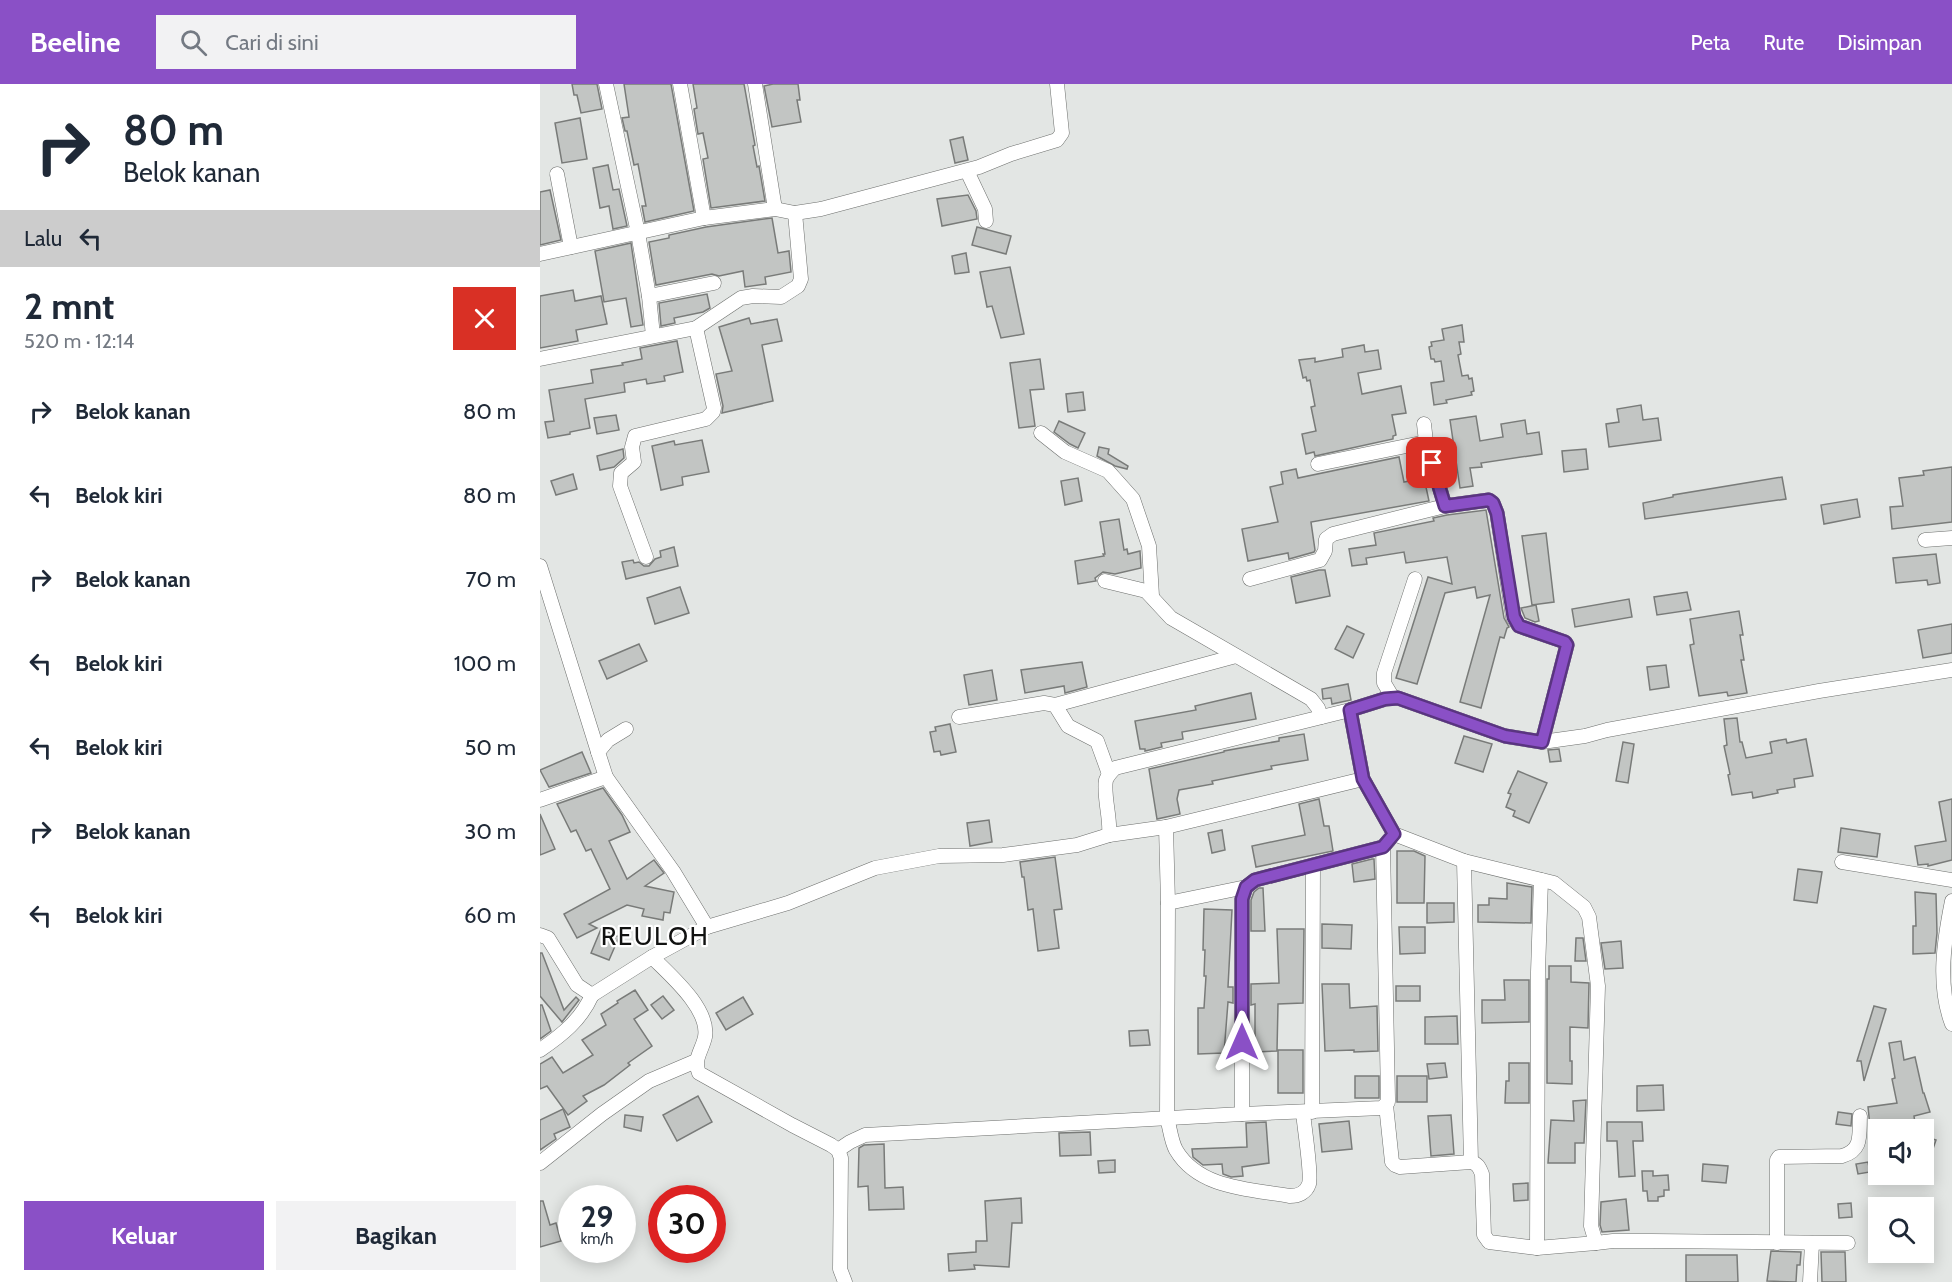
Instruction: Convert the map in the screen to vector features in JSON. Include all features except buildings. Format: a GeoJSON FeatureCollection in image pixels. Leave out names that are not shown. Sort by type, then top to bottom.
{"type":"FeatureCollection","features":[{"type":"Feature","properties":{"kind":"street"},"geometry":{"type":"LineString","coordinates":[[606,84],[638,233],[649,296],[653,336]]}},
{"type":"Feature","properties":{"kind":"street"},"geometry":{"type":"LineString","coordinates":[[680,84],[704,218]]}},
{"type":"Feature","properties":{"kind":"street"},"geometry":{"type":"LineString","coordinates":[[755,84],[775,209]]}},
{"type":"Feature","properties":{"kind":"street"},"geometry":{"type":"LineString","coordinates":[[540,254],[704,218],[775,209],[795,213],[820,209],[973,169],[1050,143],[1060,136],[1062,119],[1057,84]]}},
{"type":"Feature","properties":{"kind":"street"},"geometry":{"type":"LineString","coordinates":[[973,169],[986,221]]}},
{"type":"Feature","properties":{"kind":"street"},"geometry":{"type":"LineString","coordinates":[[557,174],[571,247]]}},
{"type":"Feature","properties":{"kind":"street"},"geometry":{"type":"LineString","coordinates":[[540,360],[696,328],[741,298],[781,297],[798,286],[801,279],[795,213]]}},
{"type":"Feature","properties":{"kind":"street"},"geometry":{"type":"LineString","coordinates":[[649,296],[714,283]]}},
{"type":"Feature","properties":{"kind":"street"},"geometry":{"type":"LineString","coordinates":[[646,557],[620,486],[621,474],[634,462],[632,447],[635,436],[706,419],[713,412],[696,328]]}},
{"type":"Feature","properties":{"kind":"street"},"geometry":{"type":"LineString","coordinates":[[1424,424],[1426,442],[1445,506]]}},
{"type":"Feature","properties":{"kind":"street"},"geometry":{"type":"LineString","coordinates":[[1041,433],[1065,452],[1108,471],[1133,499],[1149,546],[1152,596]]}},
{"type":"Feature","properties":{"kind":"street"},"geometry":{"type":"LineString","coordinates":[[1318,464],[1426,442]]}},
{"type":"Feature","properties":{"kind":"street"},"geometry":{"type":"LineString","coordinates":[[1250,579],[1320,560],[1325,551],[1326,539],[1333,534],[1445,506],[1489,500],[1493,503],[1497,513],[1514,617],[1519,626],[1565,642],[1567,645],[1542,742]]}},
{"type":"Feature","properties":{"kind":"street"},"geometry":{"type":"LineString","coordinates":[[1925,540],[1952,538]]}},
{"type":"Feature","properties":{"kind":"street"},"geometry":{"type":"LineString","coordinates":[[540,566],[606,777],[673,871],[707,927]]}},
{"type":"Feature","properties":{"kind":"street"},"geometry":{"type":"LineString","coordinates":[[1389,699],[1384,683],[1384,673],[1415,579]]}},
{"type":"Feature","properties":{"kind":"street"},"geometry":{"type":"LineString","coordinates":[[1105,581],[1139,588],[1152,596],[1171,618],[1311,699],[1321,717]]}},
{"type":"Feature","properties":{"kind":"street"},"geometry":{"type":"LineString","coordinates":[[959,717],[1044,703],[1055,705],[1236,656]]}},
{"type":"Feature","properties":{"kind":"street"},"geometry":{"type":"LineString","coordinates":[[1109,835],[1106,781],[1115,768],[1389,699],[1398,698],[1505,736],[1542,742],[1585,736],[1819,691],[1952,670]]}},
{"type":"Feature","properties":{"kind":"street"},"geometry":{"type":"LineString","coordinates":[[1055,705],[1068,726],[1097,741],[1109,774]]}},
{"type":"Feature","properties":{"kind":"street"},"geometry":{"type":"LineString","coordinates":[[1350,710],[1363,779],[1394,834],[1464,861],[1554,883],[1584,908],[1589,917],[1598,986],[1590,1226],[1596,1243]]}},
{"type":"Feature","properties":{"kind":"street"},"geometry":{"type":"LineString","coordinates":[[598,752],[608,740],[626,729]]}},
{"type":"Feature","properties":{"kind":"street"},"geometry":{"type":"LineString","coordinates":[[540,800],[606,777]]}},
{"type":"Feature","properties":{"kind":"street"},"geometry":{"type":"LineString","coordinates":[[540,1050],[565,1032],[585,1011],[592,995],[652,957],[707,927],[788,903],[875,868],[939,856],[1003,855],[1056,848],[1109,835],[1166,827],[1363,779]]}},
{"type":"Feature","properties":{"kind":"street"},"geometry":{"type":"LineString","coordinates":[[1166,827],[1167,1118],[1175,1148],[1186,1163],[1196,1173],[1217,1183],[1297,1196],[1310,1182],[1308,1112],[1313,866]]}},
{"type":"Feature","properties":{"kind":"street"},"geometry":{"type":"LineString","coordinates":[[1168,903],[1246,887],[1255,880],[1383,847],[1394,834]]}},
{"type":"Feature","properties":{"kind":"street"},"geometry":{"type":"LineString","coordinates":[[1383,847],[1388,1098],[1386,1106],[1392,1161],[1395,1165],[1400,1167],[1476,1163],[1482,1174],[1484,1235],[1489,1242],[1537,1248],[1613,1241],[1848,1243]]}},
{"type":"Feature","properties":{"kind":"street"},"geometry":{"type":"LineString","coordinates":[[1464,861],[1471,1162]]}},
{"type":"Feature","properties":{"kind":"street"},"geometry":{"type":"LineString","coordinates":[[1842,862],[1952,880]]}},
{"type":"Feature","properties":{"kind":"street"},"geometry":{"type":"LineString","coordinates":[[1537,1248],[1538,972],[1541,880]]}},
{"type":"Feature","properties":{"kind":"street"},"geometry":{"type":"LineString","coordinates":[[1242,1114],[1242,899],[1246,887]]}},
{"type":"Feature","properties":{"kind":"street"},"geometry":{"type":"LineString","coordinates":[[1952,901],[1943,962],[1945,999],[1952,1024]]}},
{"type":"Feature","properties":{"kind":"street"},"geometry":{"type":"LineString","coordinates":[[540,935],[548,938],[577,985],[592,995]]}},
{"type":"Feature","properties":{"kind":"street"},"geometry":{"type":"LineString","coordinates":[[652,957],[694,1001],[703,1023],[705,1035],[696,1061],[699,1073],[838,1150],[841,1158],[840,1269],[845,1282]]}},
{"type":"Feature","properties":{"kind":"street"},"geometry":{"type":"LineString","coordinates":[[540,1163],[602,1114],[649,1081],[696,1061]]}},
{"type":"Feature","properties":{"kind":"street"},"geometry":{"type":"LineString","coordinates":[[838,1150],[865,1135],[1242,1114],[1378,1109],[1386,1106]]}},
{"type":"Feature","properties":{"kind":"street"},"geometry":{"type":"LineString","coordinates":[[1777,1242],[1777,1160],[1779,1157],[1849,1154],[1858,1144],[1860,1116]]}},
{"type":"Feature","properties":{"kind":"street"},"geometry":{"type":"LineString","coordinates":[[1810,1282],[1812,1243]]}},
{"type":"Feature","properties":{"kind":"district","name":"REULOH"},"geometry":{"type":"Point","coordinates":[655,936]}},
{"type":"Feature","properties":{"kind":"route"},"geometry":{"type":"LineString","coordinates":[[1242,1042],[1242,899],[1246,887],[1255,880],[1383,847],[1394,834],[1363,779],[1350,710],[1385,699],[1398,698],[1505,736],[1542,742],[1567,645],[1565,642],[1519,626],[1514,617],[1497,513],[1493,503],[1489,500],[1445,506],[1432,463]]}}]}
